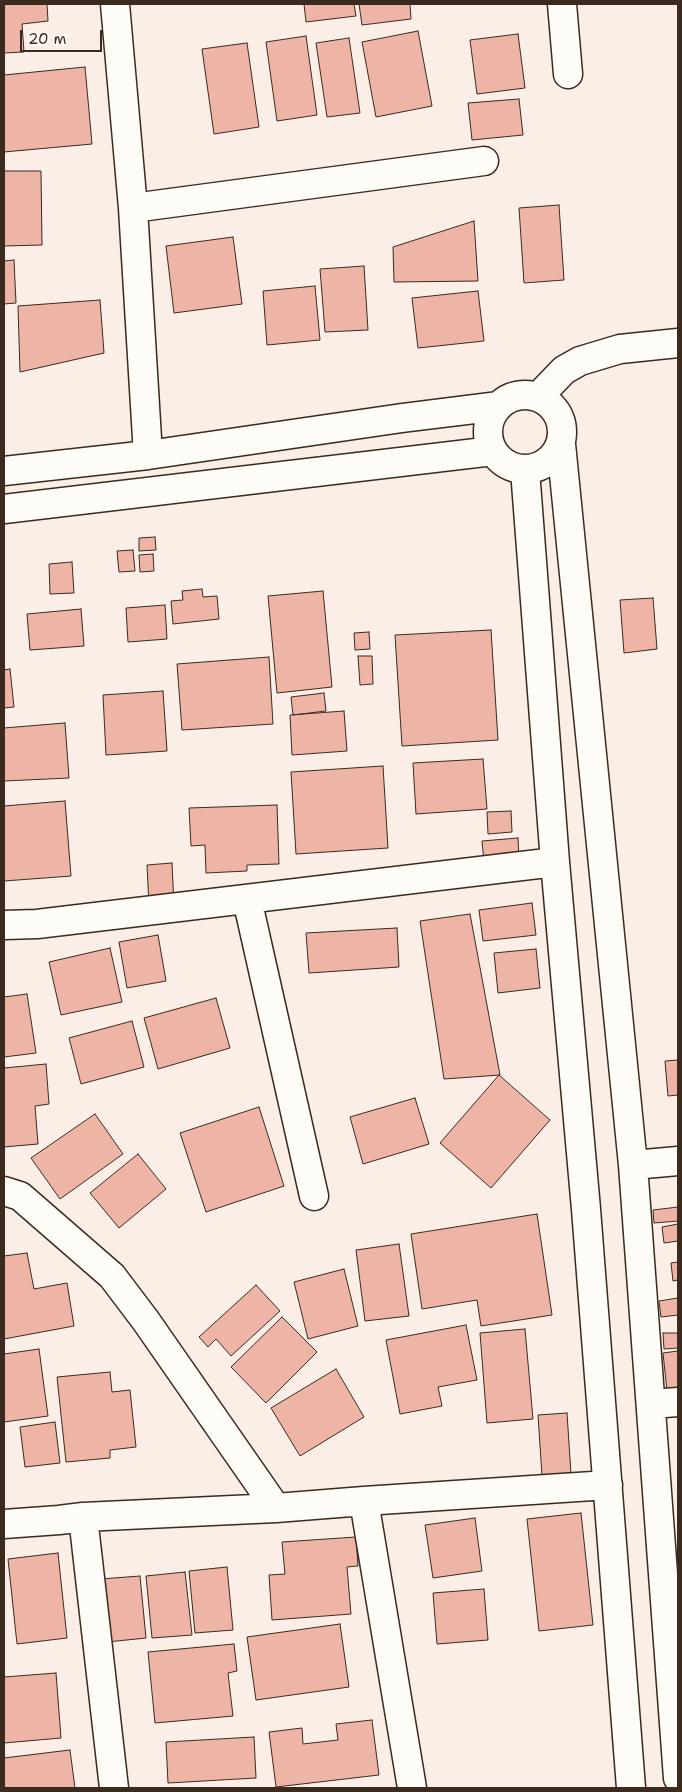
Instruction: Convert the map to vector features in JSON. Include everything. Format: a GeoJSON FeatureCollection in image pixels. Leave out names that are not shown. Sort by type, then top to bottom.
{"type":"FeatureCollection","features":[{"type":"Feature","properties":{"kind":"street"},"geometry":{"type":"LineString","coordinates":[[115,4],[133,208],[148,455]]}},
{"type":"Feature","properties":{"kind":"street"},"geometry":{"type":"LineString","coordinates":[[562,4],[568,74]]}},
{"type":"Feature","properties":{"kind":"street"},"geometry":{"type":"LineString","coordinates":[[133,208],[484,161]]}},
{"type":"Feature","properties":{"kind":"street"},"geometry":{"type":"LineString","coordinates":[[538,397],[564,370],[580,361],[620,349],[678,343]]}},
{"type":"Feature","properties":{"kind":"street"},"geometry":{"type":"LineString","coordinates":[[4,471],[148,455],[498,406],[510,398],[524,395],[538,397],[551,404],[559,416],[563,430],[561,444],[633,1165],[678,1778]]}},
{"type":"Feature","properties":{"kind":"street"},"geometry":{"type":"LineString","coordinates":[[498,406],[490,420],[488,436],[493,451],[501,461],[512,467],[525,470],[540,467],[553,458],[561,444]]}},
{"type":"Feature","properties":{"kind":"street"},"geometry":{"type":"LineString","coordinates":[[4,509],[493,451]]}},
{"type":"Feature","properties":{"kind":"street"},"geometry":{"type":"LineString","coordinates":[[525,470],[555,862],[608,1485],[630,1788]]}},
{"type":"Feature","properties":{"kind":"street"},"geometry":{"type":"LineString","coordinates":[[4,925],[37,924],[555,862]]}},
{"type":"Feature","properties":{"kind":"street"},"geometry":{"type":"LineString","coordinates":[[246,899],[314,1196]]}},
{"type":"Feature","properties":{"kind":"street"},"geometry":{"type":"LineString","coordinates":[[633,1165],[678,1161]]}},
{"type":"Feature","properties":{"kind":"street"},"geometry":{"type":"LineString","coordinates":[[4,1192],[20,1196],[112,1276],[146,1321],[276,1508]]}},
{"type":"Feature","properties":{"kind":"street"},"geometry":{"type":"LineString","coordinates":[[651,1404],[678,1402]]}},
{"type":"Feature","properties":{"kind":"street"},"geometry":{"type":"LineString","coordinates":[[4,1524],[59,1520],[82,1516],[276,1508],[608,1485]]}},
{"type":"Feature","properties":{"kind":"street"},"geometry":{"type":"LineString","coordinates":[[364,1501],[412,1788]]}},
{"type":"Feature","properties":{"kind":"street"},"geometry":{"type":"LineString","coordinates":[[82,1516],[114,1788]]}},
{"type":"Feature","properties":{"kind":"building"},"geometry":{"type":"Polygon","coordinates":[[[4,4],[47,4],[48,21],[22,24],[24,52],[4,53],[4,4]]]}},
{"type":"Feature","properties":{"kind":"building"},"geometry":{"type":"Polygon","coordinates":[[[304,4],[354,4],[356,16],[306,22],[304,4]]]}},
{"type":"Feature","properties":{"kind":"building"},"geometry":{"type":"Polygon","coordinates":[[[359,4],[410,4],[411,19],[362,25],[359,4]]]}},
{"type":"Feature","properties":{"kind":"building"},"geometry":{"type":"Polygon","coordinates":[[[418,31],[432,106],[376,117],[362,42],[418,31]]]}},
{"type":"Feature","properties":{"kind":"building"},"geometry":{"type":"Polygon","coordinates":[[[518,34],[525,88],[477,94],[470,40],[518,34]]]}},
{"type":"Feature","properties":{"kind":"building"},"geometry":{"type":"Polygon","coordinates":[[[306,36],[317,115],[277,121],[266,42],[306,36]]]}},
{"type":"Feature","properties":{"kind":"building"},"geometry":{"type":"Polygon","coordinates":[[[349,38],[360,113],[327,117],[316,43],[349,38]]]}},
{"type":"Feature","properties":{"kind":"building"},"geometry":{"type":"Polygon","coordinates":[[[247,43],[259,127],[214,134],[202,49],[247,43]]]}},
{"type":"Feature","properties":{"kind":"building"},"geometry":{"type":"Polygon","coordinates":[[[85,67],[92,144],[4,152],[4,75],[85,67]]]}},
{"type":"Feature","properties":{"kind":"building"},"geometry":{"type":"Polygon","coordinates":[[[519,99],[523,135],[472,140],[468,103],[519,99]]]}},
{"type":"Feature","properties":{"kind":"building"},"geometry":{"type":"Polygon","coordinates":[[[4,171],[41,171],[42,245],[4,246],[4,171]]]}},
{"type":"Feature","properties":{"kind":"building"},"geometry":{"type":"Polygon","coordinates":[[[559,205],[564,280],[524,283],[519,208],[559,205]]]}},
{"type":"Feature","properties":{"kind":"building"},"geometry":{"type":"Polygon","coordinates":[[[474,221],[478,281],[394,282],[393,247],[474,221]]]}},
{"type":"Feature","properties":{"kind":"building"},"geometry":{"type":"Polygon","coordinates":[[[233,237],[242,304],[174,313],[166,246],[233,237]]]}},
{"type":"Feature","properties":{"kind":"building"},"geometry":{"type":"Polygon","coordinates":[[[14,260],[16,303],[4,304],[4,261],[14,260]]]}},
{"type":"Feature","properties":{"kind":"building"},"geometry":{"type":"Polygon","coordinates":[[[364,266],[368,330],[325,332],[320,269],[364,266]]]}},
{"type":"Feature","properties":{"kind":"building"},"geometry":{"type":"Polygon","coordinates":[[[315,286],[320,340],[267,345],[263,291],[315,286]]]}},
{"type":"Feature","properties":{"kind":"building"},"geometry":{"type":"Polygon","coordinates":[[[478,291],[484,341],[418,348],[412,298],[478,291]]]}},
{"type":"Feature","properties":{"kind":"building"},"geometry":{"type":"Polygon","coordinates":[[[100,300],[104,353],[20,372],[18,306],[100,300]]]}},
{"type":"Feature","properties":{"kind":"building"},"geometry":{"type":"Polygon","coordinates":[[[155,537],[156,550],[139,551],[139,538],[155,537]]]}},
{"type":"Feature","properties":{"kind":"building"},"geometry":{"type":"Polygon","coordinates":[[[133,550],[135,571],[119,572],[117,551],[133,550]]]}},
{"type":"Feature","properties":{"kind":"building"},"geometry":{"type":"Polygon","coordinates":[[[153,554],[154,571],[140,572],[139,555],[153,554]]]}},
{"type":"Feature","properties":{"kind":"building"},"geometry":{"type":"Polygon","coordinates":[[[72,562],[74,593],[50,594],[49,564],[72,562]]]}},
{"type":"Feature","properties":{"kind":"building"},"geometry":{"type":"Polygon","coordinates":[[[202,589],[203,597],[217,596],[219,619],[173,624],[171,601],[183,600],[182,591],[202,589]]]}},
{"type":"Feature","properties":{"kind":"building"},"geometry":{"type":"Polygon","coordinates":[[[323,591],[332,687],[277,693],[268,596],[323,591]]]}},
{"type":"Feature","properties":{"kind":"building"},"geometry":{"type":"Polygon","coordinates":[[[653,598],[657,649],[624,653],[620,600],[653,598]]]}},
{"type":"Feature","properties":{"kind":"building"},"geometry":{"type":"Polygon","coordinates":[[[165,605],[167,639],[128,642],[126,608],[165,605]]]}},
{"type":"Feature","properties":{"kind":"building"},"geometry":{"type":"Polygon","coordinates":[[[81,609],[84,646],[30,650],[27,614],[81,609]]]}},
{"type":"Feature","properties":{"kind":"building"},"geometry":{"type":"Polygon","coordinates":[[[491,630],[498,740],[402,746],[395,635],[491,630]]]}},
{"type":"Feature","properties":{"kind":"building"},"geometry":{"type":"Polygon","coordinates":[[[369,632],[370,649],[355,650],[354,633],[369,632]]]}},
{"type":"Feature","properties":{"kind":"building"},"geometry":{"type":"Polygon","coordinates":[[[358,656],[372,656],[373,684],[360,685],[358,656]]]}},
{"type":"Feature","properties":{"kind":"building"},"geometry":{"type":"Polygon","coordinates":[[[269,657],[273,724],[182,730],[177,664],[269,657]]]}},
{"type":"Feature","properties":{"kind":"building"},"geometry":{"type":"Polygon","coordinates":[[[10,669],[14,707],[4,708],[4,670],[10,669]]]}},
{"type":"Feature","properties":{"kind":"building"},"geometry":{"type":"Polygon","coordinates":[[[163,691],[167,751],[106,755],[103,695],[163,691]]]}},
{"type":"Feature","properties":{"kind":"building"},"geometry":{"type":"Polygon","coordinates":[[[324,693],[326,711],[293,715],[291,697],[324,693]]]}},
{"type":"Feature","properties":{"kind":"building"},"geometry":{"type":"Polygon","coordinates":[[[344,711],[347,751],[292,755],[290,715],[344,711]]]}},
{"type":"Feature","properties":{"kind":"building"},"geometry":{"type":"Polygon","coordinates":[[[65,723],[69,778],[4,781],[4,728],[65,723]]]}},
{"type":"Feature","properties":{"kind":"building"},"geometry":{"type":"Polygon","coordinates":[[[483,759],[487,809],[416,814],[413,763],[483,759]]]}},
{"type":"Feature","properties":{"kind":"building"},"geometry":{"type":"Polygon","coordinates":[[[383,766],[388,848],[296,854],[291,772],[383,766]]]}},
{"type":"Feature","properties":{"kind":"building"},"geometry":{"type":"Polygon","coordinates":[[[65,801],[71,876],[4,881],[4,806],[65,801]]]}},
{"type":"Feature","properties":{"kind":"building"},"geometry":{"type":"Polygon","coordinates":[[[277,805],[279,864],[247,865],[247,871],[206,873],[205,845],[191,846],[189,808],[277,805]]]}},
{"type":"Feature","properties":{"kind":"building"},"geometry":{"type":"Polygon","coordinates":[[[511,811],[512,832],[488,834],[487,812],[511,811]]]}},
{"type":"Feature","properties":{"kind":"building"},"geometry":{"type":"Polygon","coordinates":[[[518,838],[519,860],[484,862],[482,841],[518,838]]]}},
{"type":"Feature","properties":{"kind":"building"},"geometry":{"type":"Polygon","coordinates":[[[172,863],[174,905],[149,906],[147,865],[172,863]]]}},
{"type":"Feature","properties":{"kind":"building"},"geometry":{"type":"Polygon","coordinates":[[[532,903],[536,935],[483,941],[479,910],[532,903]]]}},
{"type":"Feature","properties":{"kind":"building"},"geometry":{"type":"Polygon","coordinates":[[[470,914],[500,1075],[444,1079],[420,921],[470,914]]]}},
{"type":"Feature","properties":{"kind":"building"},"geometry":{"type":"Polygon","coordinates":[[[397,928],[399,967],[309,973],[306,933],[397,928]]]}},
{"type":"Feature","properties":{"kind":"building"},"geometry":{"type":"Polygon","coordinates":[[[158,935],[166,981],[127,988],[119,942],[158,935]]]}},
{"type":"Feature","properties":{"kind":"building"},"geometry":{"type":"Polygon","coordinates":[[[110,948],[122,1002],[61,1015],[49,962],[110,948]]]}},
{"type":"Feature","properties":{"kind":"building"},"geometry":{"type":"Polygon","coordinates":[[[536,949],[540,988],[498,993],[494,953],[536,949]]]}},
{"type":"Feature","properties":{"kind":"building"},"geometry":{"type":"Polygon","coordinates":[[[27,994],[36,1053],[4,1057],[4,997],[27,994]]]}},
{"type":"Feature","properties":{"kind":"building"},"geometry":{"type":"Polygon","coordinates":[[[216,998],[230,1048],[158,1069],[144,1018],[216,998]]]}},
{"type":"Feature","properties":{"kind":"building"},"geometry":{"type":"Polygon","coordinates":[[[132,1021],[144,1067],[81,1084],[69,1038],[132,1021]]]}},
{"type":"Feature","properties":{"kind":"building"},"geometry":{"type":"Polygon","coordinates":[[[678,1060],[678,1095],[668,1096],[665,1061],[678,1060]]]}},
{"type":"Feature","properties":{"kind":"building"},"geometry":{"type":"Polygon","coordinates":[[[46,1064],[49,1104],[35,1106],[38,1144],[4,1147],[4,1068],[46,1064]]]}},
{"type":"Feature","properties":{"kind":"building"},"geometry":{"type":"Polygon","coordinates":[[[499,1075],[550,1120],[491,1188],[440,1143],[499,1075]]]}},
{"type":"Feature","properties":{"kind":"building"},"geometry":{"type":"Polygon","coordinates":[[[415,1098],[429,1144],[363,1164],[350,1117],[415,1098]]]}},
{"type":"Feature","properties":{"kind":"building"},"geometry":{"type":"Polygon","coordinates":[[[259,1107],[284,1186],[206,1212],[180,1133],[259,1107]]]}},
{"type":"Feature","properties":{"kind":"building"},"geometry":{"type":"Polygon","coordinates":[[[95,1114],[123,1154],[60,1199],[31,1158],[95,1114]]]}},
{"type":"Feature","properties":{"kind":"building"},"geometry":{"type":"Polygon","coordinates":[[[138,1154],[166,1189],[119,1228],[90,1193],[138,1154]]]}},
{"type":"Feature","properties":{"kind":"building"},"geometry":{"type":"Polygon","coordinates":[[[678,1207],[678,1221],[654,1223],[653,1210],[678,1207]]]}},
{"type":"Feature","properties":{"kind":"building"},"geometry":{"type":"Polygon","coordinates":[[[537,1214],[552,1315],[481,1326],[477,1300],[422,1309],[411,1234],[537,1214]]]}},
{"type":"Feature","properties":{"kind":"building"},"geometry":{"type":"Polygon","coordinates":[[[678,1224],[678,1241],[664,1243],[662,1227],[678,1224]]]}},
{"type":"Feature","properties":{"kind":"building"},"geometry":{"type":"Polygon","coordinates":[[[399,1244],[409,1316],[365,1321],[356,1250],[399,1244]]]}},
{"type":"Feature","properties":{"kind":"building"},"geometry":{"type":"Polygon","coordinates":[[[27,1253],[34,1289],[67,1283],[74,1326],[4,1339],[4,1256],[27,1253]]]}},
{"type":"Feature","properties":{"kind":"building"},"geometry":{"type":"Polygon","coordinates":[[[678,1262],[678,1280],[673,1281],[671,1263],[678,1262]]]}},
{"type":"Feature","properties":{"kind":"building"},"geometry":{"type":"Polygon","coordinates":[[[344,1269],[358,1326],[308,1339],[294,1282],[344,1269]]]}},
{"type":"Feature","properties":{"kind":"building"},"geometry":{"type":"Polygon","coordinates":[[[256,1285],[280,1311],[231,1356],[216,1339],[208,1347],[199,1337],[256,1285]]]}},
{"type":"Feature","properties":{"kind":"building"},"geometry":{"type":"Polygon","coordinates":[[[678,1298],[678,1315],[661,1317],[659,1301],[678,1298]]]}},
{"type":"Feature","properties":{"kind":"building"},"geometry":{"type":"Polygon","coordinates":[[[282,1317],[317,1352],[266,1403],[231,1367],[282,1317]]]}},
{"type":"Feature","properties":{"kind":"building"},"geometry":{"type":"Polygon","coordinates":[[[466,1325],[477,1380],[438,1387],[442,1406],[400,1414],[386,1340],[466,1325]]]}},
{"type":"Feature","properties":{"kind":"building"},"geometry":{"type":"Polygon","coordinates":[[[525,1329],[533,1419],[487,1423],[480,1333],[525,1329]]]}},
{"type":"Feature","properties":{"kind":"building"},"geometry":{"type":"Polygon","coordinates":[[[663,1333],[678,1333],[678,1348],[664,1349],[663,1333]]]}},
{"type":"Feature","properties":{"kind":"building"},"geometry":{"type":"Polygon","coordinates":[[[39,1349],[48,1416],[4,1422],[4,1354],[39,1349]]]}},
{"type":"Feature","properties":{"kind":"building"},"geometry":{"type":"Polygon","coordinates":[[[678,1351],[678,1390],[667,1391],[663,1353],[678,1351]]]}},
{"type":"Feature","properties":{"kind":"building"},"geometry":{"type":"Polygon","coordinates":[[[336,1369],[364,1417],[300,1456],[271,1408],[336,1369]]]}},
{"type":"Feature","properties":{"kind":"building"},"geometry":{"type":"Polygon","coordinates":[[[110,1372],[112,1392],[130,1390],[136,1447],[110,1450],[110,1458],[66,1462],[57,1377],[110,1372]]]}},
{"type":"Feature","properties":{"kind":"building"},"geometry":{"type":"Polygon","coordinates":[[[567,1413],[571,1474],[542,1476],[538,1415],[567,1413]]]}},
{"type":"Feature","properties":{"kind":"building"},"geometry":{"type":"Polygon","coordinates":[[[55,1422],[60,1463],[25,1467],[20,1427],[55,1422]]]}},
{"type":"Feature","properties":{"kind":"building"},"geometry":{"type":"Polygon","coordinates":[[[581,1513],[593,1625],[539,1631],[527,1519],[581,1513]]]}},
{"type":"Feature","properties":{"kind":"building"},"geometry":{"type":"Polygon","coordinates":[[[475,1518],[482,1571],[433,1578],[425,1525],[475,1518]]]}},
{"type":"Feature","properties":{"kind":"building"},"geometry":{"type":"Polygon","coordinates":[[[356,1537],[358,1566],[347,1567],[351,1614],[272,1620],[269,1575],[285,1574],[282,1542],[356,1537]]]}},
{"type":"Feature","properties":{"kind":"building"},"geometry":{"type":"Polygon","coordinates":[[[58,1553],[67,1638],[17,1644],[8,1559],[58,1553]]]}},
{"type":"Feature","properties":{"kind":"building"},"geometry":{"type":"Polygon","coordinates":[[[227,1567],[233,1630],[195,1633],[189,1571],[227,1567]]]}},
{"type":"Feature","properties":{"kind":"building"},"geometry":{"type":"Polygon","coordinates":[[[185,1572],[192,1635],[152,1638],[146,1576],[185,1572]]]}},
{"type":"Feature","properties":{"kind":"building"},"geometry":{"type":"Polygon","coordinates":[[[140,1576],[146,1638],[107,1642],[101,1579],[140,1576]]]}},
{"type":"Feature","properties":{"kind":"building"},"geometry":{"type":"Polygon","coordinates":[[[484,1589],[488,1640],[437,1644],[433,1593],[484,1589]]]}},
{"type":"Feature","properties":{"kind":"building"},"geometry":{"type":"Polygon","coordinates":[[[340,1624],[349,1687],[256,1700],[247,1637],[340,1624]]]}},
{"type":"Feature","properties":{"kind":"building"},"geometry":{"type":"Polygon","coordinates":[[[234,1644],[237,1671],[228,1673],[233,1716],[155,1723],[148,1652],[234,1644]]]}},
{"type":"Feature","properties":{"kind":"building"},"geometry":{"type":"Polygon","coordinates":[[[56,1673],[61,1738],[4,1743],[4,1677],[56,1673]]]}},
{"type":"Feature","properties":{"kind":"building"},"geometry":{"type":"Polygon","coordinates":[[[372,1720],[379,1775],[276,1787],[269,1732],[302,1728],[303,1744],[338,1740],[336,1724],[372,1720]]]}},
{"type":"Feature","properties":{"kind":"building"},"geometry":{"type":"Polygon","coordinates":[[[254,1737],[256,1778],[168,1783],[166,1742],[254,1737]]]}},
{"type":"Feature","properties":{"kind":"building"},"geometry":{"type":"Polygon","coordinates":[[[70,1750],[75,1788],[4,1788],[4,1758],[70,1750]]]}}]}
